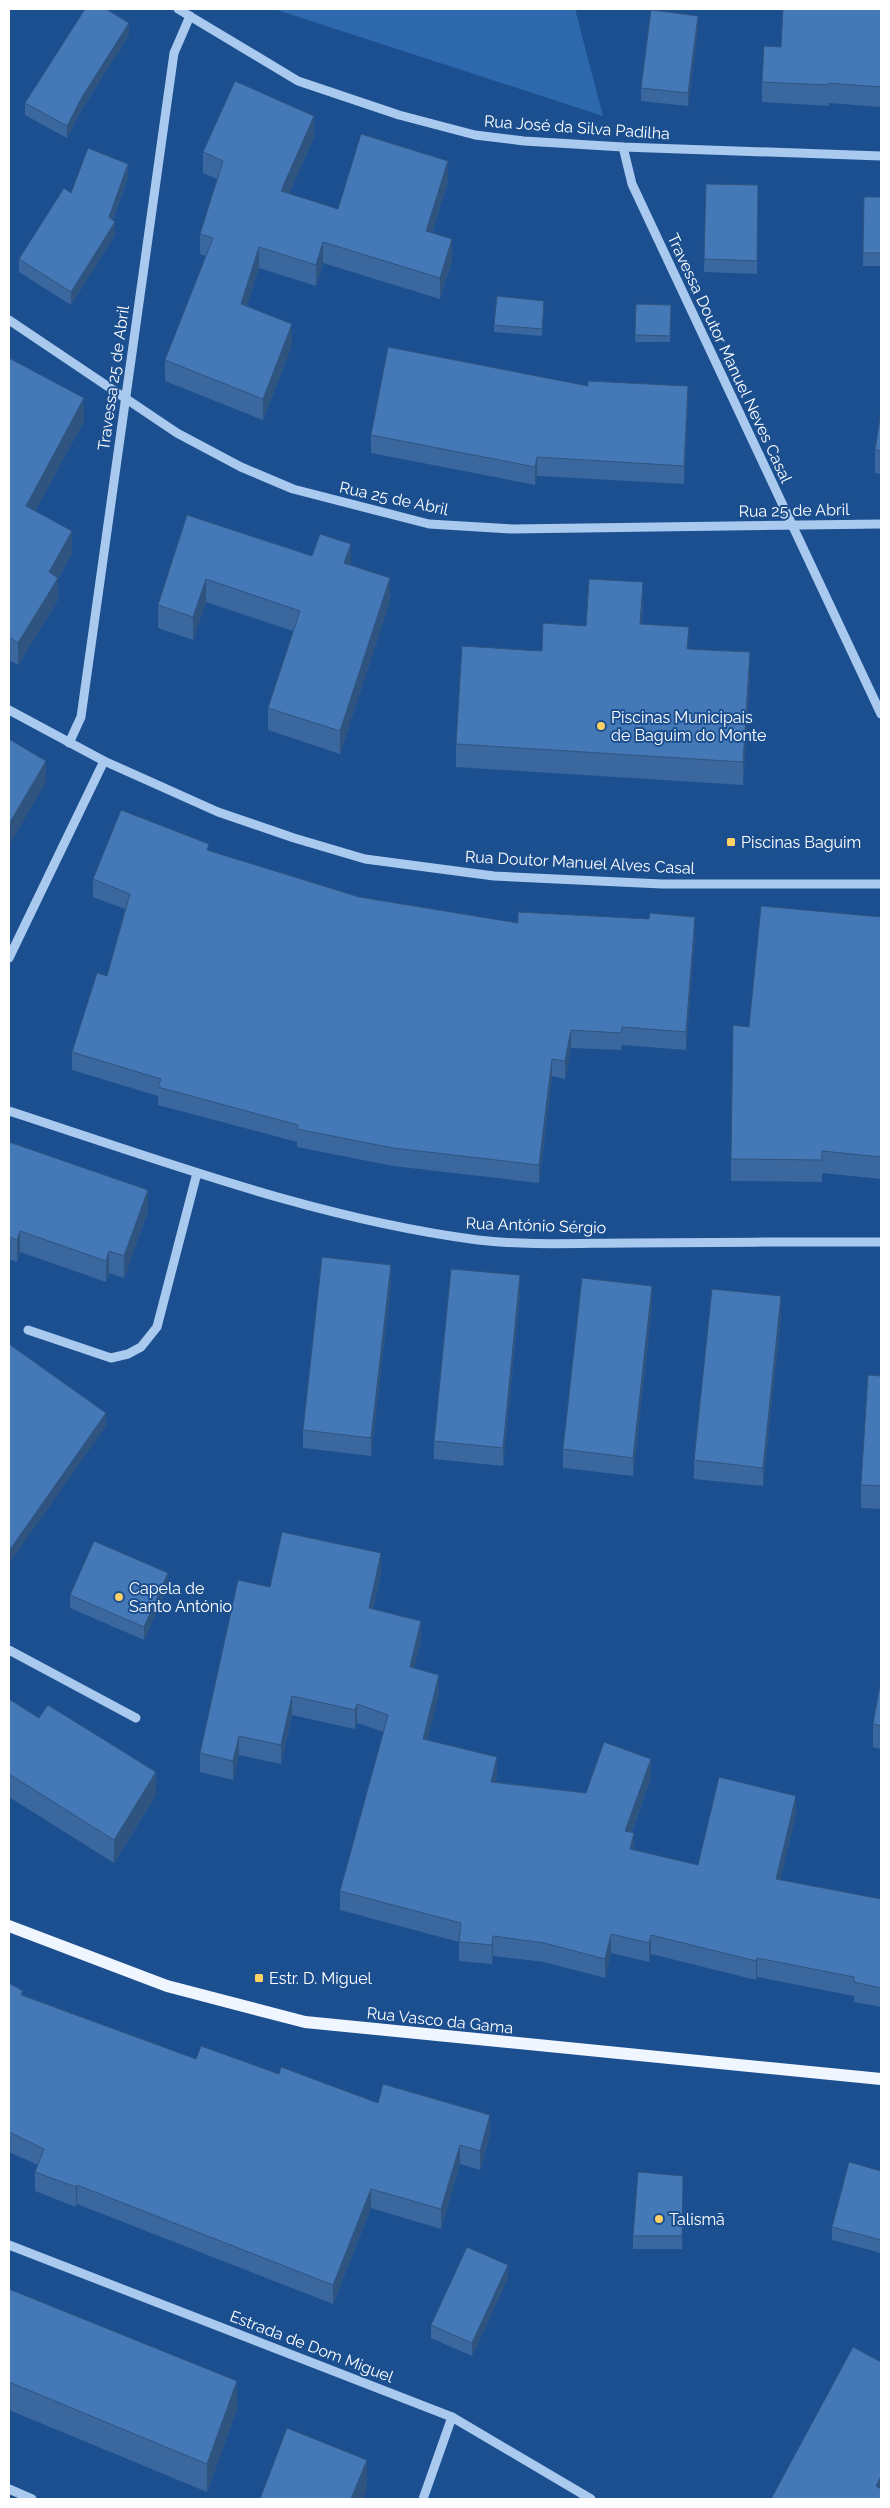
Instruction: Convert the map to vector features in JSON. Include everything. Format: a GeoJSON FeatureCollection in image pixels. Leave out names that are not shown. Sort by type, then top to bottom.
{"type":"FeatureCollection","features":[{"type":"Feature","properties":{"kind":"main road","name":"Rua Vasco da Gama"},"geometry":{"type":"LineString","coordinates":[[9,1926],[167,1986],[305,2022],[881,2079]]}},
{"type":"Feature","properties":{"kind":"street","name":"Rua José da Silva Padilha"},"geometry":{"type":"LineString","coordinates":[[178,9],[298,81],[399,115],[475,135],[524,141],[623,147],[881,156]]}},
{"type":"Feature","properties":{"kind":"street","name":"Travessa 25 de Abril"},"geometry":{"type":"LineString","coordinates":[[69,744],[81,717],[174,52],[190,16]]}},
{"type":"Feature","properties":{"kind":"street","name":"Travessa Doutor Manuel Neves Casal"},"geometry":{"type":"LineString","coordinates":[[623,147],[632,184],[881,714]]}},
{"type":"Feature","properties":{"kind":"street","name":"Rua 25 de Abril"},"geometry":{"type":"LineString","coordinates":[[9,320],[177,433],[241,468],[293,489],[429,524],[512,529],[881,524]]}},
{"type":"Feature","properties":{"kind":"street","name":"Rua Doutor Manuel Alves Casal"},"geometry":{"type":"LineString","coordinates":[[9,710],[69,744],[218,812],[294,838],[365,859],[504,877],[662,884],[881,884]]}},
{"type":"Feature","properties":{"kind":"street"},"geometry":{"type":"LineString","coordinates":[[9,958],[104,761]]}},
{"type":"Feature","properties":{"kind":"street","name":"Rua António Sérgio"},"geometry":{"type":"LineString","coordinates":[[9,1111],[197,1173],[326,1211],[394,1226],[480,1240],[552,1243],[881,1242]]}},
{"type":"Feature","properties":{"kind":"street"},"geometry":{"type":"LineString","coordinates":[[28,1330],[110,1358],[128,1354],[142,1347],[156,1327],[197,1173]]}},
{"type":"Feature","properties":{"kind":"street"},"geometry":{"type":"LineString","coordinates":[[9,1650],[136,1718]]}},
{"type":"Feature","properties":{"kind":"street","name":"Estrada de Dom Miguel"},"geometry":{"type":"LineString","coordinates":[[9,2245],[452,2417],[592,2499]]}},
{"type":"Feature","properties":{"kind":"street"},"geometry":{"type":"LineString","coordinates":[[423,2499],[452,2417]]}},
{"type":"Feature","properties":{"kind":"street"},"geometry":{"type":"LineString","coordinates":[[9,2489],[32,2499]]}},
{"type":"Feature","properties":{"kind":"shaded area"},"geometry":{"type":"Polygon","coordinates":[[[274,9],[575,9],[603,116],[274,9]]]}},
{"type":"Feature","properties":{"kind":"building"},"geometry":{"type":"Polygon","coordinates":[[[85,9],[106,9],[129,23],[82,97],[67,126],[25,103],[85,9]]]}},
{"type":"Feature","properties":{"kind":"building"},"geometry":{"type":"Polygon","coordinates":[[[783,9],[881,9],[881,87],[829,83],[829,85],[762,82],[764,46],[781,47],[783,9]]]}},
{"type":"Feature","properties":{"kind":"building"},"geometry":{"type":"Polygon","coordinates":[[[651,10],[698,16],[688,93],[641,88],[651,10]]]}},
{"type":"Feature","properties":{"kind":"building"},"geometry":{"type":"Polygon","coordinates":[[[235,81],[314,116],[281,191],[338,209],[361,134],[448,161],[426,231],[452,239],[440,278],[323,242],[316,265],[259,247],[241,304],[292,324],[263,399],[165,360],[213,238],[200,234],[223,161],[203,152],[235,81]]]}},
{"type":"Feature","properties":{"kind":"building"},"geometry":{"type":"Polygon","coordinates":[[[88,148],[128,164],[109,217],[115,222],[71,292],[19,259],[64,188],[71,193],[88,148]]]}},
{"type":"Feature","properties":{"kind":"building"},"geometry":{"type":"Polygon","coordinates":[[[706,184],[758,185],[757,261],[704,259],[706,184]]]}},
{"type":"Feature","properties":{"kind":"building"},"geometry":{"type":"Polygon","coordinates":[[[864,197],[881,197],[881,253],[863,253],[864,197]]]}},
{"type":"Feature","properties":{"kind":"building"},"geometry":{"type":"Polygon","coordinates":[[[497,296],[544,301],[542,329],[494,325],[497,296]]]}},
{"type":"Feature","properties":{"kind":"building"},"geometry":{"type":"Polygon","coordinates":[[[636,304],[671,305],[670,336],[635,335],[636,304]]]}},
{"type":"Feature","properties":{"kind":"building"},"geometry":{"type":"Polygon","coordinates":[[[388,347],[588,386],[588,381],[688,386],[684,466],[537,457],[535,467],[371,435],[388,347]]]}},
{"type":"Feature","properties":{"kind":"building"},"geometry":{"type":"Polygon","coordinates":[[[9,358],[84,398],[26,506],[72,531],[49,572],[58,578],[18,643],[9,637],[9,358]]]}},
{"type":"Feature","properties":{"kind":"building"},"geometry":{"type":"Polygon","coordinates":[[[881,412],[881,451],[875,450],[881,412]]]}},
{"type":"Feature","properties":{"kind":"building"},"geometry":{"type":"Polygon","coordinates":[[[187,515],[312,556],[320,534],[351,544],[344,563],[390,578],[340,731],[268,708],[300,611],[206,579],[193,617],[158,605],[187,515]]]}},
{"type":"Feature","properties":{"kind":"building","name":"Piscinas Municipais de Baguim do Monte"},"geometry":{"type":"Polygon","coordinates":[[[589,579],[643,582],[640,624],[689,627],[687,649],[750,652],[743,762],[456,744],[462,646],[542,651],[543,623],[586,626],[589,579]]]}},
{"type":"Feature","properties":{"kind":"building"},"geometry":{"type":"Polygon","coordinates":[[[9,739],[46,761],[9,824],[9,739]]]}},
{"type":"Feature","properties":{"kind":"building"},"geometry":{"type":"Polygon","coordinates":[[[121,810],[209,844],[207,850],[359,897],[518,923],[518,912],[649,919],[650,913],[695,917],[686,1032],[622,1027],[621,1033],[571,1030],[565,1061],[552,1059],[539,1165],[393,1148],[297,1129],[298,1125],[158,1087],[161,1079],[72,1052],[97,973],[107,976],[130,894],[93,879],[121,810]]]}},
{"type":"Feature","properties":{"kind":"building"},"geometry":{"type":"Polygon","coordinates":[[[761,906],[881,917],[881,1157],[822,1151],[822,1160],[731,1159],[733,1025],[749,1027],[761,906]]]}},
{"type":"Feature","properties":{"kind":"building"},"geometry":{"type":"Polygon","coordinates":[[[9,1142],[148,1190],[124,1256],[109,1251],[106,1261],[20,1231],[17,1240],[9,1237],[9,1142]]]}},
{"type":"Feature","properties":{"kind":"building"},"geometry":{"type":"Polygon","coordinates":[[[322,1257],[391,1265],[371,1438],[303,1430],[322,1257]]]}},
{"type":"Feature","properties":{"kind":"building"},"geometry":{"type":"Polygon","coordinates":[[[451,1269],[520,1275],[503,1448],[434,1441],[451,1269]]]}},
{"type":"Feature","properties":{"kind":"building"},"geometry":{"type":"Polygon","coordinates":[[[582,1278],[652,1286],[633,1458],[563,1449],[582,1278]]]}},
{"type":"Feature","properties":{"kind":"building"},"geometry":{"type":"Polygon","coordinates":[[[712,1289],[781,1296],[763,1468],[694,1460],[712,1289]]]}},
{"type":"Feature","properties":{"kind":"building"},"geometry":{"type":"Polygon","coordinates":[[[9,1344],[106,1413],[9,1551],[9,1344]]]}},
{"type":"Feature","properties":{"kind":"building"},"geometry":{"type":"Polygon","coordinates":[[[868,1375],[881,1376],[881,1486],[861,1485],[868,1375]]]}},
{"type":"Feature","properties":{"kind":"building"},"geometry":{"type":"Polygon","coordinates":[[[282,1532],[381,1553],[369,1608],[421,1621],[410,1667],[439,1675],[423,1739],[497,1757],[491,1782],[586,1793],[604,1742],[651,1759],[625,1831],[634,1833],[630,1849],[698,1865],[719,1777],[796,1796],[776,1879],[881,1899],[881,1988],[854,1982],[854,1977],[757,1958],[756,1961],[651,1935],[649,1943],[611,1934],[605,1959],[544,1943],[493,1936],[492,1945],[459,1942],[461,1923],[340,1891],[388,1715],[357,1704],[355,1710],[292,1696],[281,1745],[239,1736],[233,1761],[200,1753],[238,1580],[270,1587],[282,1532]]]}},
{"type":"Feature","properties":{"kind":"building","name":"Capela de Santo António"},"geometry":{"type":"Polygon","coordinates":[[[94,1541],[168,1573],[144,1627],[70,1595],[94,1541]]]}},
{"type":"Feature","properties":{"kind":"building"},"geometry":{"type":"Polygon","coordinates":[[[881,1680],[881,1726],[873,1724],[881,1680]]]}},
{"type":"Feature","properties":{"kind":"building"},"geometry":{"type":"Polygon","coordinates":[[[9,1699],[39,1718],[48,1705],[156,1772],[114,1840],[9,1774],[9,1699]]]}},
{"type":"Feature","properties":{"kind":"building"},"geometry":{"type":"Polygon","coordinates":[[[9,1983],[23,1991],[21,1995],[196,2059],[201,2046],[279,2074],[281,2067],[378,2103],[383,2084],[490,2115],[480,2151],[460,2145],[441,2209],[371,2189],[333,2285],[77,2185],[76,2187],[35,2172],[44,2149],[9,2132],[9,1983]]]}},
{"type":"Feature","properties":{"kind":"building"},"geometry":{"type":"Polygon","coordinates":[[[849,2162],[881,2171],[881,2240],[832,2227],[849,2162]]]}},
{"type":"Feature","properties":{"kind":"building","name":"Talismã"},"geometry":{"type":"Polygon","coordinates":[[[638,2172],[683,2176],[682,2236],[633,2236],[638,2172]]]}},
{"type":"Feature","properties":{"kind":"building"},"geometry":{"type":"Polygon","coordinates":[[[467,2247],[508,2265],[472,2343],[431,2325],[467,2247]]]}},
{"type":"Feature","properties":{"kind":"building"},"geometry":{"type":"Polygon","coordinates":[[[9,2289],[237,2381],[207,2464],[9,2382],[9,2289]]]}},
{"type":"Feature","properties":{"kind":"building"},"geometry":{"type":"Polygon","coordinates":[[[853,2347],[881,2362],[881,2476],[876,2486],[881,2489],[881,2499],[771,2499],[853,2347]]]}},
{"type":"Feature","properties":{"kind":"building"},"geometry":{"type":"Polygon","coordinates":[[[287,2428],[367,2460],[351,2499],[260,2499],[287,2428]]]}},
{"type":"Feature","properties":{"kind":"place","name":"Piscinas Municipais de Baguim do Monte"},"geometry":{"type":"Point","coordinates":[601,726]}},
{"type":"Feature","properties":{"kind":"place","name":"Piscinas Baguim"},"geometry":{"type":"Point","coordinates":[731,842]}},
{"type":"Feature","properties":{"kind":"place","name":"Capela de Santo António"},"geometry":{"type":"Point","coordinates":[119,1597]}},
{"type":"Feature","properties":{"kind":"place","name":"Estr. D. Miguel"},"geometry":{"type":"Point","coordinates":[259,1978]}},
{"type":"Feature","properties":{"kind":"place","name":"Talismã"},"geometry":{"type":"Point","coordinates":[659,2219]}}]}
